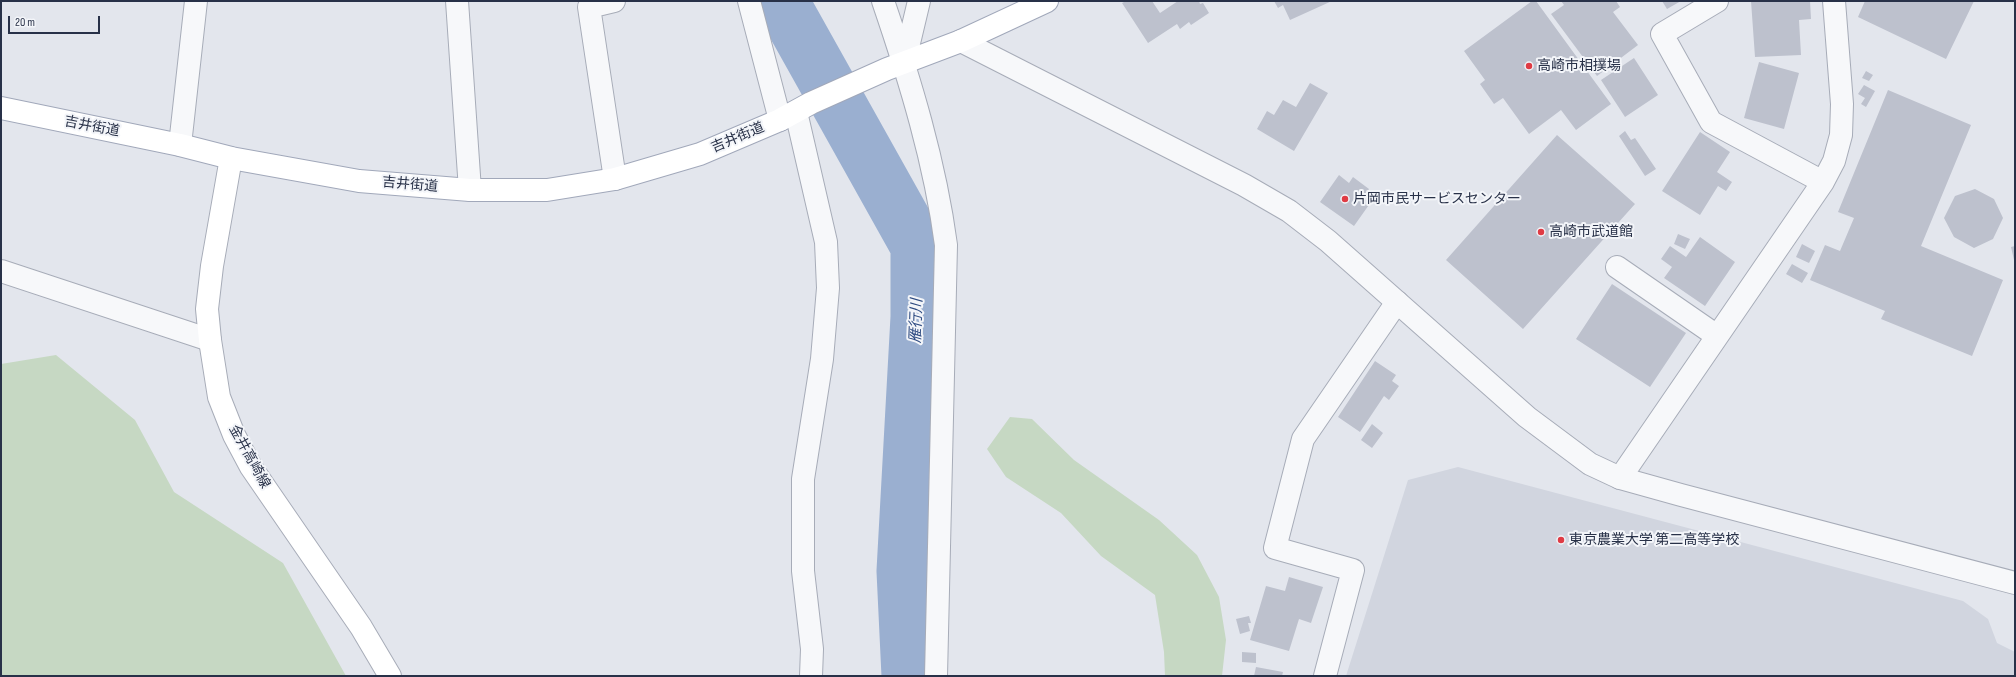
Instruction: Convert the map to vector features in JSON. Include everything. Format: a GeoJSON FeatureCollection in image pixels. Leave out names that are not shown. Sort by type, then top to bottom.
{"type":"FeatureCollection","features":[{"type":"Feature","properties":{"kind":"main road"},"geometry":{"type":"LineString","coordinates":[[896,66],[961,41],[1047,1]]}},
{"type":"Feature","properties":{"kind":"main road","name":"吉井街道"},"geometry":{"type":"LineString","coordinates":[[1,108],[180,145],[231,158],[359,181],[470,190],[547,190],[615,179],[700,154],[896,66]]}},
{"type":"Feature","properties":{"kind":"main road","name":"金井高崎線"},"geometry":{"type":"LineString","coordinates":[[231,158],[212,266],[207,309],[210,340],[220,397],[234,436],[251,467],[361,627],[390,676]]}},
{"type":"Feature","properties":{"kind":"street"},"geometry":{"type":"LineString","coordinates":[[180,145],[196,1]]}},
{"type":"Feature","properties":{"kind":"street"},"geometry":{"type":"LineString","coordinates":[[457,1],[470,190]]}},
{"type":"Feature","properties":{"kind":"street"},"geometry":{"type":"LineString","coordinates":[[614,1],[589,7],[615,179]]}},
{"type":"Feature","properties":{"kind":"street"},"geometry":{"type":"LineString","coordinates":[[749,1],[796,112],[826,242],[828,288],[822,359],[803,479],[803,572],[812,649],[811,676]]}},
{"type":"Feature","properties":{"kind":"street"},"geometry":{"type":"LineString","coordinates":[[883,1],[896,66],[940,199],[946,245],[936,676]]}},
{"type":"Feature","properties":{"kind":"street"},"geometry":{"type":"LineString","coordinates":[[896,66],[919,1]]}},
{"type":"Feature","properties":{"kind":"street"},"geometry":{"type":"LineString","coordinates":[[1717,1],[1662,34],[1711,122],[1823,182]]}},
{"type":"Feature","properties":{"kind":"street"},"geometry":{"type":"LineString","coordinates":[[1620,478],[1823,182],[1834,161],[1841,135],[1842,104],[1834,1]]}},
{"type":"Feature","properties":{"kind":"street"},"geometry":{"type":"LineString","coordinates":[[961,41],[1244,185],[1289,211],[1328,241],[1527,417],[1590,464],[1620,478],[2015,583]]}},
{"type":"Feature","properties":{"kind":"street"},"geometry":{"type":"LineString","coordinates":[[1617,267],[1717,336]]}},
{"type":"Feature","properties":{"kind":"street"},"geometry":{"type":"LineString","coordinates":[[1,271],[210,340]]}},
{"type":"Feature","properties":{"kind":"street"},"geometry":{"type":"LineString","coordinates":[[1325,676],[1353,570],[1275,548],[1303,439],[1397,302]]}},
{"type":"Feature","properties":{"kind":"shaded area","name":"東京農業大学 第二高等学校"},"geometry":{"type":"Polygon","coordinates":[[[1458,467],[1963,601],[1988,619],[1997,643],[2015,652],[2015,676],[1346,676],[1408,480],[1458,467]]]}},
{"type":"Feature","properties":{"kind":"green space"},"geometry":{"type":"Polygon","coordinates":[[[56,355],[135,420],[174,492],[283,563],[346,676],[1,676],[1,364],[56,355]]]}},
{"type":"Feature","properties":{"kind":"green space"},"geometry":{"type":"Polygon","coordinates":[[[1010,417],[1032,419],[1074,460],[1159,520],[1197,555],[1219,597],[1226,640],[1222,676],[1165,676],[1164,652],[1155,595],[1101,556],[1061,513],[1006,477],[987,449],[1010,417]]]}},
{"type":"Feature","properties":{"kind":"building"},"geometry":{"type":"Polygon","coordinates":[[[1126,1],[1152,1],[1160,13],[1178,1],[1199,1],[1200,4],[1203,3],[1209,13],[1191,25],[1189,22],[1180,29],[1177,24],[1148,43],[1122,3],[1126,1]]]}},
{"type":"Feature","properties":{"kind":"building"},"geometry":{"type":"Polygon","coordinates":[[[1274,1],[1332,1],[1290,20],[1283,5],[1278,8],[1274,1]]]}},
{"type":"Feature","properties":{"kind":"building","name":"高崎市相撲場"},"geometry":{"type":"Polygon","coordinates":[[[1532,1],[1536,1],[1611,104],[1576,130],[1561,110],[1529,134],[1503,98],[1494,104],[1480,84],[1485,80],[1464,51],[1532,1]]]}},
{"type":"Feature","properties":{"kind":"building"},"geometry":{"type":"Polygon","coordinates":[[[1561,1],[1616,1],[1620,7],[1613,12],[1638,45],[1597,76],[1551,14],[1564,5],[1561,1]]]}},
{"type":"Feature","properties":{"kind":"building"},"geometry":{"type":"Polygon","coordinates":[[[1662,1],[1681,1],[1667,9],[1662,1]]]}},
{"type":"Feature","properties":{"kind":"building"},"geometry":{"type":"Polygon","coordinates":[[[1751,1],[1810,1],[1811,19],[1799,20],[1801,55],[1755,57],[1751,1]]]}},
{"type":"Feature","properties":{"kind":"building"},"geometry":{"type":"Polygon","coordinates":[[[1865,1],[1974,1],[1946,59],[1858,17],[1865,1]]]}},
{"type":"Feature","properties":{"kind":"building"},"geometry":{"type":"Polygon","coordinates":[[[1634,58],[1658,95],[1625,117],[1601,80],[1634,58]]]}},
{"type":"Feature","properties":{"kind":"building"},"geometry":{"type":"Polygon","coordinates":[[[1759,62],[1799,73],[1784,129],[1744,118],[1759,62]]]}},
{"type":"Feature","properties":{"kind":"building"},"geometry":{"type":"Polygon","coordinates":[[[1866,71],[1873,75],[1869,81],[1862,78],[1866,71]]]}},
{"type":"Feature","properties":{"kind":"building"},"geometry":{"type":"Polygon","coordinates":[[[1310,83],[1328,93],[1294,151],[1257,129],[1267,111],[1274,115],[1283,100],[1296,107],[1310,83]]]}},
{"type":"Feature","properties":{"kind":"building"},"geometry":{"type":"Polygon","coordinates":[[[1864,85],[1875,91],[1866,107],[1861,104],[1865,98],[1858,94],[1864,85]]]}},
{"type":"Feature","properties":{"kind":"building"},"geometry":{"type":"Polygon","coordinates":[[[1888,90],[1971,125],[1921,246],[2003,280],[1972,356],[1881,319],[1885,311],[1810,280],[1825,245],[1840,251],[1854,218],[1838,212],[1888,90]]]}},
{"type":"Feature","properties":{"kind":"building"},"geometry":{"type":"Polygon","coordinates":[[[1625,131],[1631,140],[1635,138],[1656,169],[1645,176],[1619,136],[1625,131]]]}},
{"type":"Feature","properties":{"kind":"building"},"geometry":{"type":"Polygon","coordinates":[[[1700,132],[1730,152],[1717,172],[1732,182],[1726,191],[1718,186],[1700,215],[1662,191],[1700,132]]]}},
{"type":"Feature","properties":{"kind":"building","name":"高崎市武道館"},"geometry":{"type":"Polygon","coordinates":[[[1557,135],[1635,204],[1523,329],[1446,260],[1557,135]]]}},
{"type":"Feature","properties":{"kind":"building","name":"片岡市民サービスセンター"},"geometry":{"type":"Polygon","coordinates":[[[1339,175],[1349,183],[1353,177],[1369,189],[1364,197],[1371,202],[1354,226],[1320,202],[1339,175]]]}},
{"type":"Feature","properties":{"kind":"building"},"geometry":{"type":"Polygon","coordinates":[[[1975,189],[1994,199],[2003,218],[1993,239],[1974,248],[1954,237],[1944,218],[1955,196],[1975,189]]]}},
{"type":"Feature","properties":{"kind":"building"},"geometry":{"type":"Polygon","coordinates":[[[1678,234],[1690,239],[1685,249],[1674,244],[1678,234]]]}},
{"type":"Feature","properties":{"kind":"building"},"geometry":{"type":"Polygon","coordinates":[[[1700,237],[1735,262],[1705,306],[1664,278],[1672,267],[1661,259],[1670,246],[1686,257],[1700,237]]]}},
{"type":"Feature","properties":{"kind":"building"},"geometry":{"type":"Polygon","coordinates":[[[1802,244],[1815,251],[1809,263],[1796,257],[1802,244]]]}},
{"type":"Feature","properties":{"kind":"building"},"geometry":{"type":"Polygon","coordinates":[[[2015,246],[2015,260],[2014,260],[2011,247],[2015,246]]]}},
{"type":"Feature","properties":{"kind":"building"},"geometry":{"type":"Polygon","coordinates":[[[1792,264],[1808,273],[1802,283],[1786,274],[1792,264]]]}},
{"type":"Feature","properties":{"kind":"building"},"geometry":{"type":"Polygon","coordinates":[[[1612,284],[1686,333],[1650,387],[1576,339],[1612,284]]]}},
{"type":"Feature","properties":{"kind":"building"},"geometry":{"type":"Polygon","coordinates":[[[1375,361],[1396,375],[1392,381],[1399,386],[1389,400],[1384,396],[1360,432],[1338,417],[1375,361]]]}},
{"type":"Feature","properties":{"kind":"building"},"geometry":{"type":"Polygon","coordinates":[[[1372,424],[1383,433],[1372,448],[1361,440],[1372,424]]]}},
{"type":"Feature","properties":{"kind":"building"},"geometry":{"type":"Polygon","coordinates":[[[1289,577],[1323,587],[1311,623],[1299,619],[1289,651],[1250,640],[1266,586],[1285,591],[1289,577]]]}},
{"type":"Feature","properties":{"kind":"building"},"geometry":{"type":"Polygon","coordinates":[[[1249,616],[1251,623],[1248,623],[1250,631],[1240,634],[1236,619],[1249,616]]]}},
{"type":"Feature","properties":{"kind":"building"},"geometry":{"type":"Polygon","coordinates":[[[1242,652],[1256,653],[1256,663],[1242,662],[1242,652]]]}},
{"type":"Feature","properties":{"kind":"building"},"geometry":{"type":"Polygon","coordinates":[[[1256,667],[1283,672],[1282,676],[1254,676],[1256,667]]]}},
{"type":"Feature","properties":{"kind":"waterway","name":"雁行川"},"geometry":{"type":"LineString","coordinates":[[781,1],[918,246],[918,317],[904,571],[909,676]]}},
{"type":"Feature","properties":{"kind":"place","name":"高崎市相撲場"},"geometry":{"type":"Point","coordinates":[1529,66]}},
{"type":"Feature","properties":{"kind":"place","name":"片岡市民サービスセンター"},"geometry":{"type":"Point","coordinates":[1345,199]}},
{"type":"Feature","properties":{"kind":"place","name":"高崎市武道館"},"geometry":{"type":"Point","coordinates":[1541,232]}},
{"type":"Feature","properties":{"kind":"place","name":"東京農業大学 第二高等学校"},"geometry":{"type":"Point","coordinates":[1561,540]}}]}
